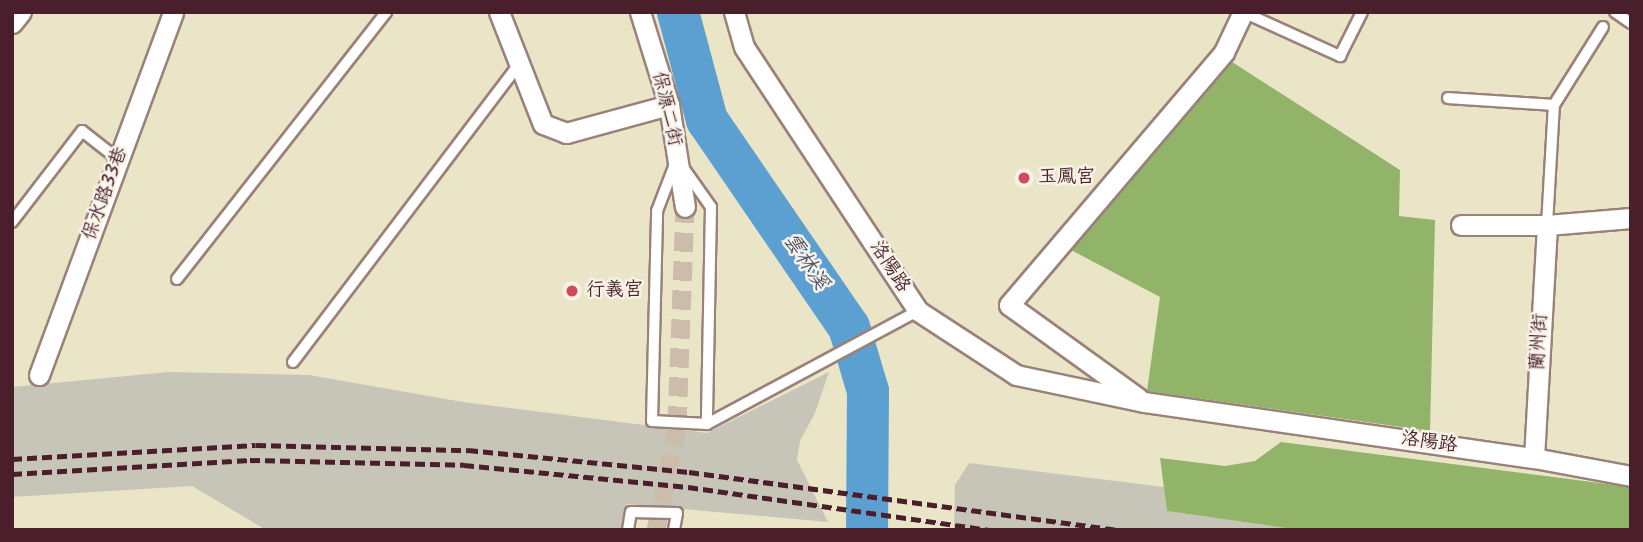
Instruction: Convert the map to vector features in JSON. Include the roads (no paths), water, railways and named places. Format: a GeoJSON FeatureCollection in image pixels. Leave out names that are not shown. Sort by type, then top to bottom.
{"type":"FeatureCollection","features":[{"type":"Feature","properties":{"kind":"street"},"geometry":{"type":"LineString","coordinates":[[12,23],[21,12]]}},
{"type":"Feature","properties":{"kind":"street","name":"保水路33巷"},"geometry":{"type":"LineString","coordinates":[[39,375],[173,12]]}},
{"type":"Feature","properties":{"kind":"street"},"geometry":{"type":"LineString","coordinates":[[499,12],[543,124],[566,133],[669,105]]}},
{"type":"Feature","properties":{"kind":"street","name":"保源二街"},"geometry":{"type":"LineString","coordinates":[[640,12],[669,105],[685,206]]}},
{"type":"Feature","properties":{"kind":"street","name":"洛陽路"},"geometry":{"type":"LineString","coordinates":[[734,12],[744,47],[918,311],[1016,375],[1144,402],[1534,458],[1631,476]]}},
{"type":"Feature","properties":{"kind":"street","name":"洛陽路"},"geometry":{"type":"LineString","coordinates":[[1144,402],[1009,305],[1224,52],[1243,12]]}},
{"type":"Feature","properties":{"kind":"street"},"geometry":{"type":"LineString","coordinates":[[1461,225],[1547,225],[1631,218]]}},
{"type":"Feature","properties":{"kind":"street","name":"蘭州街"},"geometry":{"type":"LineString","coordinates":[[1534,458],[1547,225]]}},
{"type":"Feature","properties":{"kind":"lane"},"geometry":{"type":"LineString","coordinates":[[177,279],[386,12]]}},
{"type":"Feature","properties":{"kind":"lane"},"geometry":{"type":"LineString","coordinates":[[1243,12],[1340,56],[1362,12]]}},
{"type":"Feature","properties":{"kind":"lane"},"geometry":{"type":"LineString","coordinates":[[1615,12],[1631,23]]}},
{"type":"Feature","properties":{"kind":"lane"},"geometry":{"type":"LineString","coordinates":[[1547,225],[1554,105],[1603,27]]}},
{"type":"Feature","properties":{"kind":"lane"},"geometry":{"type":"LineString","coordinates":[[293,362],[519,64]]}},
{"type":"Feature","properties":{"kind":"lane"},"geometry":{"type":"LineString","coordinates":[[1448,98],[1554,105]]}},
{"type":"Feature","properties":{"kind":"lane"},"geometry":{"type":"LineString","coordinates":[[12,222],[82,131],[119,160]]}},
{"type":"Feature","properties":{"kind":"lane"},"geometry":{"type":"LineString","coordinates":[[677,159],[711,207],[707,424]]}},
{"type":"Feature","properties":{"kind":"lane"},"geometry":{"type":"LineString","coordinates":[[677,159],[657,211],[652,421],[707,424],[918,311]]}},
{"type":"Feature","properties":{"kind":"lane"},"geometry":{"type":"LineString","coordinates":[[628,530],[631,512],[677,513],[674,530]]}},
{"type":"Feature","properties":{"kind":"waterway","name":"雲林溪"},"geometry":{"type":"LineString","coordinates":[[678,12],[707,120],[849,327],[868,391],[867,530]]}},
{"type":"Feature","properties":{"kind":"tunnel"},"geometry":{"type":"LineString","coordinates":[[656,530],[677,425],[685,207]]}},
{"type":"Feature","properties":{"kind":"railway"},"geometry":{"type":"LineString","coordinates":[[12,459],[256,445],[468,450],[689,472],[1120,530]]}},
{"type":"Feature","properties":{"kind":"railway"},"geometry":{"type":"LineString","coordinates":[[12,474],[250,460],[464,465],[688,487],[991,530]]}},
{"type":"Feature","properties":{"kind":"place","name":"玉鳳宮"},"geometry":{"type":"Point","coordinates":[1024,178]}},
{"type":"Feature","properties":{"kind":"place","name":"行義宮"},"geometry":{"type":"Point","coordinates":[572,291]}}]}
